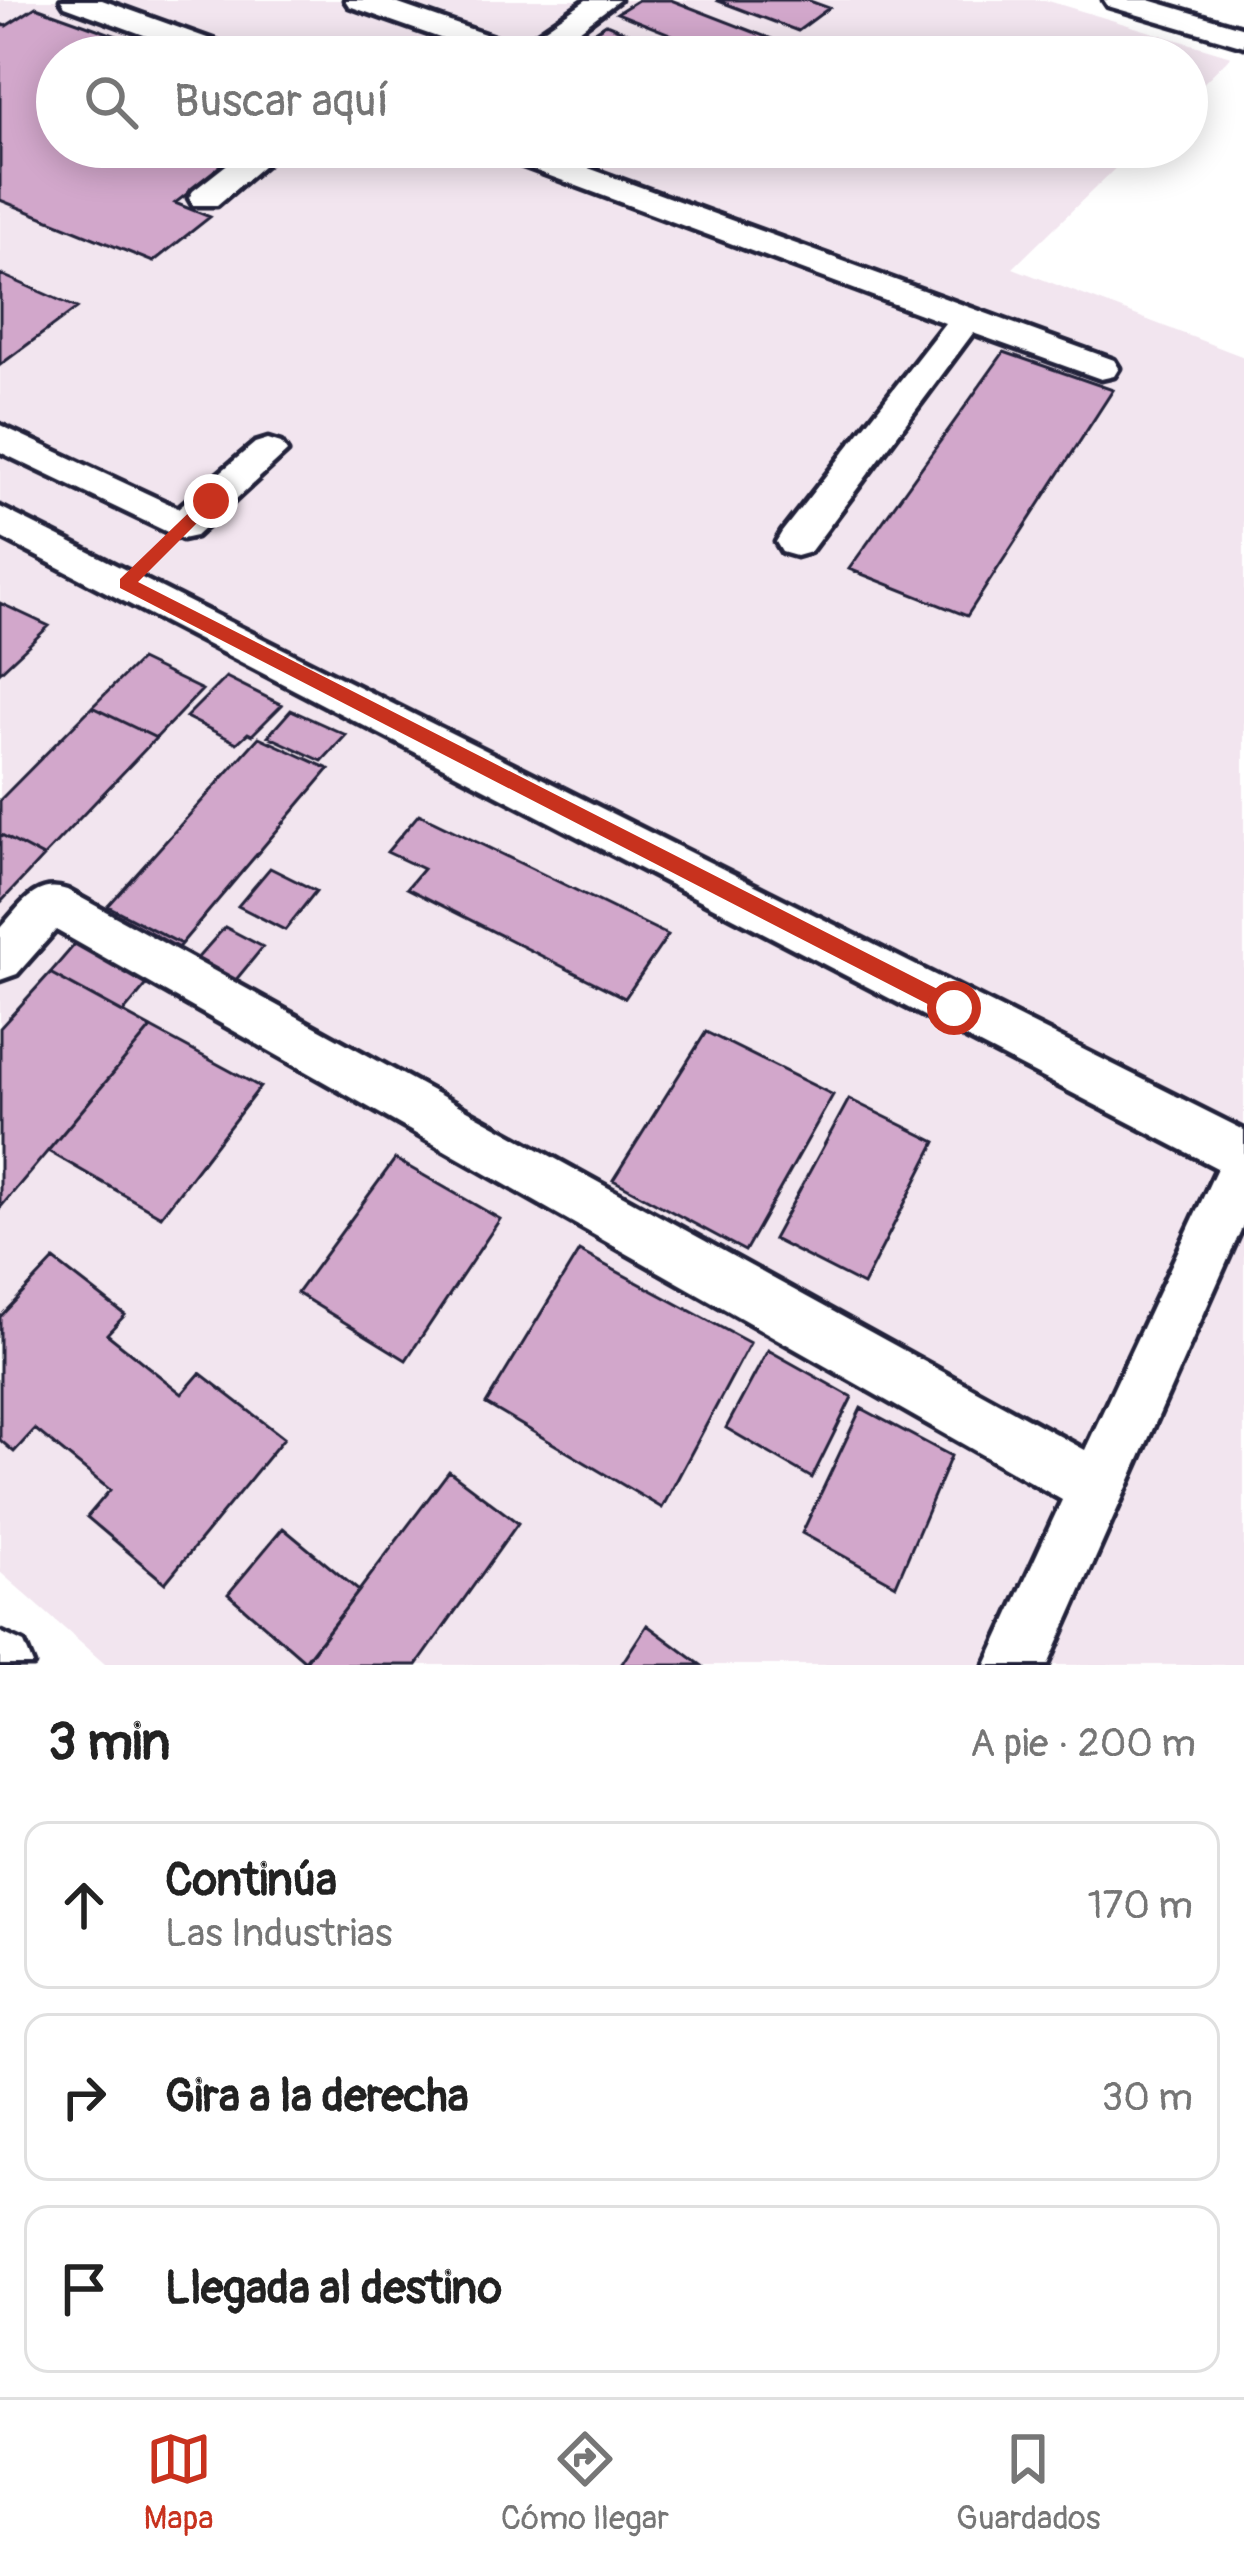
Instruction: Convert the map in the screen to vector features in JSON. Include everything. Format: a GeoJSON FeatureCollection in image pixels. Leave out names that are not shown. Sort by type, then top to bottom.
{"type":"FeatureCollection","features":[{"type":"Feature","properties":{"kind":"street"},"geometry":{"type":"LineString","coordinates":[[75,0],[174,36]]}},
{"type":"Feature","properties":{"kind":"street"},"geometry":{"type":"LineString","coordinates":[[359,0],[462,36]]}},
{"type":"Feature","properties":{"kind":"street"},"geometry":{"type":"LineString","coordinates":[[553,36],[605,0]]}},
{"type":"Feature","properties":{"kind":"street"},"geometry":{"type":"LineString","coordinates":[[1118,0],[1244,37]]}},
{"type":"Feature","properties":{"kind":"street"},"geometry":{"type":"LineString","coordinates":[[206,198],[243,168]]}},
{"type":"Feature","properties":{"kind":"street"},"geometry":{"type":"LineString","coordinates":[[559,168],[1101,368]]}},
{"type":"Feature","properties":{"kind":"street"},"geometry":{"type":"LineString","coordinates":[[796,542],[966,319]]}},
{"type":"Feature","properties":{"kind":"street"},"geometry":{"type":"LineString","coordinates":[[0,437],[182,526]]}},
{"type":"Feature","properties":{"kind":"street"},"geometry":{"type":"LineString","coordinates":[[126,584],[182,526],[268,452]]}},
{"type":"Feature","properties":{"kind":"street"},"geometry":{"type":"LineString","coordinates":[[0,520],[1244,1161],[1017,1665]]}},
{"type":"Feature","properties":{"kind":"street"},"geometry":{"type":"LineString","coordinates":[[0,960],[51,904],[1097,1488]]}},
{"type":"Feature","properties":{"kind":"shaded area"},"geometry":{"type":"Polygon","coordinates":[[[0,0],[1045,0],[1165,36],[36,36],[36,168],[1115,168],[1013,268],[1244,357],[1244,1665],[106,1665],[0,1572],[0,0]]]}},
{"type":"Feature","properties":{"kind":"shaded area"},"geometry":{"type":"Polygon","coordinates":[[[1208,49],[1231,56],[1208,78],[1208,49]]]}},
{"type":"Feature","properties":{"kind":"building"},"geometry":{"type":"Polygon","coordinates":[[[638,0],[671,0],[764,36],[674,36],[617,13],[638,0]]]}},
{"type":"Feature","properties":{"kind":"building"},"geometry":{"type":"Polygon","coordinates":[[[716,0],[807,0],[829,8],[798,31],[716,0]]]}},
{"type":"Feature","properties":{"kind":"building"},"geometry":{"type":"Polygon","coordinates":[[[36,7],[117,36],[36,36],[36,168],[221,168],[175,203],[210,217],[153,262],[0,200],[0,24],[6,26],[36,7]]]}},
{"type":"Feature","properties":{"kind":"building"},"geometry":{"type":"Polygon","coordinates":[[[606,24],[635,36],[588,36],[606,24]]]}},
{"type":"Feature","properties":{"kind":"building"},"geometry":{"type":"Polygon","coordinates":[[[0,274],[77,308],[0,365],[0,274]]]}},
{"type":"Feature","properties":{"kind":"building"},"geometry":{"type":"Polygon","coordinates":[[[1004,352],[1113,390],[967,616],[849,569],[1004,352]]]}},
{"type":"Feature","properties":{"kind":"building"},"geometry":{"type":"Polygon","coordinates":[[[0,603],[49,626],[0,672],[0,603]]]}},
{"type":"Feature","properties":{"kind":"building"},"geometry":{"type":"Polygon","coordinates":[[[140,660],[202,690],[156,738],[92,707],[140,660]]]}},
{"type":"Feature","properties":{"kind":"building"},"geometry":{"type":"Polygon","coordinates":[[[226,677],[282,705],[237,743],[186,717],[226,677]]]}},
{"type":"Feature","properties":{"kind":"building"},"geometry":{"type":"Polygon","coordinates":[[[92,707],[156,738],[43,857],[0,834],[0,800],[92,707]]]}},
{"type":"Feature","properties":{"kind":"building"},"geometry":{"type":"Polygon","coordinates":[[[291,710],[346,735],[322,761],[268,736],[291,710]]]}},
{"type":"Feature","properties":{"kind":"building"},"geometry":{"type":"Polygon","coordinates":[[[259,737],[329,769],[181,944],[108,906],[259,737]]]}},
{"type":"Feature","properties":{"kind":"building"},"geometry":{"type":"Polygon","coordinates":[[[419,814],[668,935],[625,998],[407,888],[423,869],[387,852],[419,814]]]}},
{"type":"Feature","properties":{"kind":"building"},"geometry":{"type":"Polygon","coordinates":[[[0,834],[43,857],[1,902],[0,902],[0,834]]]}},
{"type":"Feature","properties":{"kind":"building"},"geometry":{"type":"Polygon","coordinates":[[[270,868],[316,891],[285,930],[238,906],[270,868]]]}},
{"type":"Feature","properties":{"kind":"building"},"geometry":{"type":"Polygon","coordinates":[[[108,906],[181,944],[123,1013],[50,973],[108,906]]]}},
{"type":"Feature","properties":{"kind":"building"},"geometry":{"type":"Polygon","coordinates":[[[225,927],[263,947],[225,993],[186,971],[225,927]]]}},
{"type":"Feature","properties":{"kind":"building"},"geometry":{"type":"Polygon","coordinates":[[[50,973],[151,1028],[0,1208],[0,1028],[50,973]]]}},
{"type":"Feature","properties":{"kind":"building"},"geometry":{"type":"Polygon","coordinates":[[[151,1028],[260,1087],[161,1216],[48,1151],[151,1028]]]}},
{"type":"Feature","properties":{"kind":"building"},"geometry":{"type":"Polygon","coordinates":[[[706,1032],[833,1095],[745,1251],[613,1180],[706,1032]]]}},
{"type":"Feature","properties":{"kind":"building"},"geometry":{"type":"Polygon","coordinates":[[[849,1099],[936,1142],[863,1285],[773,1239],[849,1099]]]}},
{"type":"Feature","properties":{"kind":"building"},"geometry":{"type":"Polygon","coordinates":[[[395,1159],[500,1219],[406,1360],[297,1293],[395,1159]]]}},
{"type":"Feature","properties":{"kind":"building"},"geometry":{"type":"Polygon","coordinates":[[[579,1251],[750,1343],[662,1508],[486,1404],[579,1251]]]}},
{"type":"Feature","properties":{"kind":"building"},"geometry":{"type":"Polygon","coordinates":[[[54,1260],[125,1315],[107,1334],[182,1394],[200,1373],[284,1438],[165,1583],[87,1517],[110,1490],[35,1429],[14,1452],[0,1440],[0,1317],[54,1260]]]}},
{"type":"Feature","properties":{"kind":"building"},"geometry":{"type":"Polygon","coordinates":[[[768,1350],[852,1397],[812,1478],[726,1428],[768,1350]]]}},
{"type":"Feature","properties":{"kind":"building"},"geometry":{"type":"Polygon","coordinates":[[[861,1408],[951,1456],[896,1585],[802,1533],[861,1408]]]}},
{"type":"Feature","properties":{"kind":"building"},"geometry":{"type":"Polygon","coordinates":[[[449,1471],[518,1523],[417,1665],[303,1665],[449,1471]]]}},
{"type":"Feature","properties":{"kind":"building"},"geometry":{"type":"Polygon","coordinates":[[[283,1528],[359,1591],[305,1661],[228,1594],[283,1528]]]}},
{"type":"Feature","properties":{"kind":"building"},"geometry":{"type":"Polygon","coordinates":[[[647,1625],[701,1665],[621,1665],[647,1625]]]}},
{"type":"Feature","properties":{"kind":"route"},"geometry":{"type":"LineString","coordinates":[[211,501],[126,584],[954,1008]]}}]}
